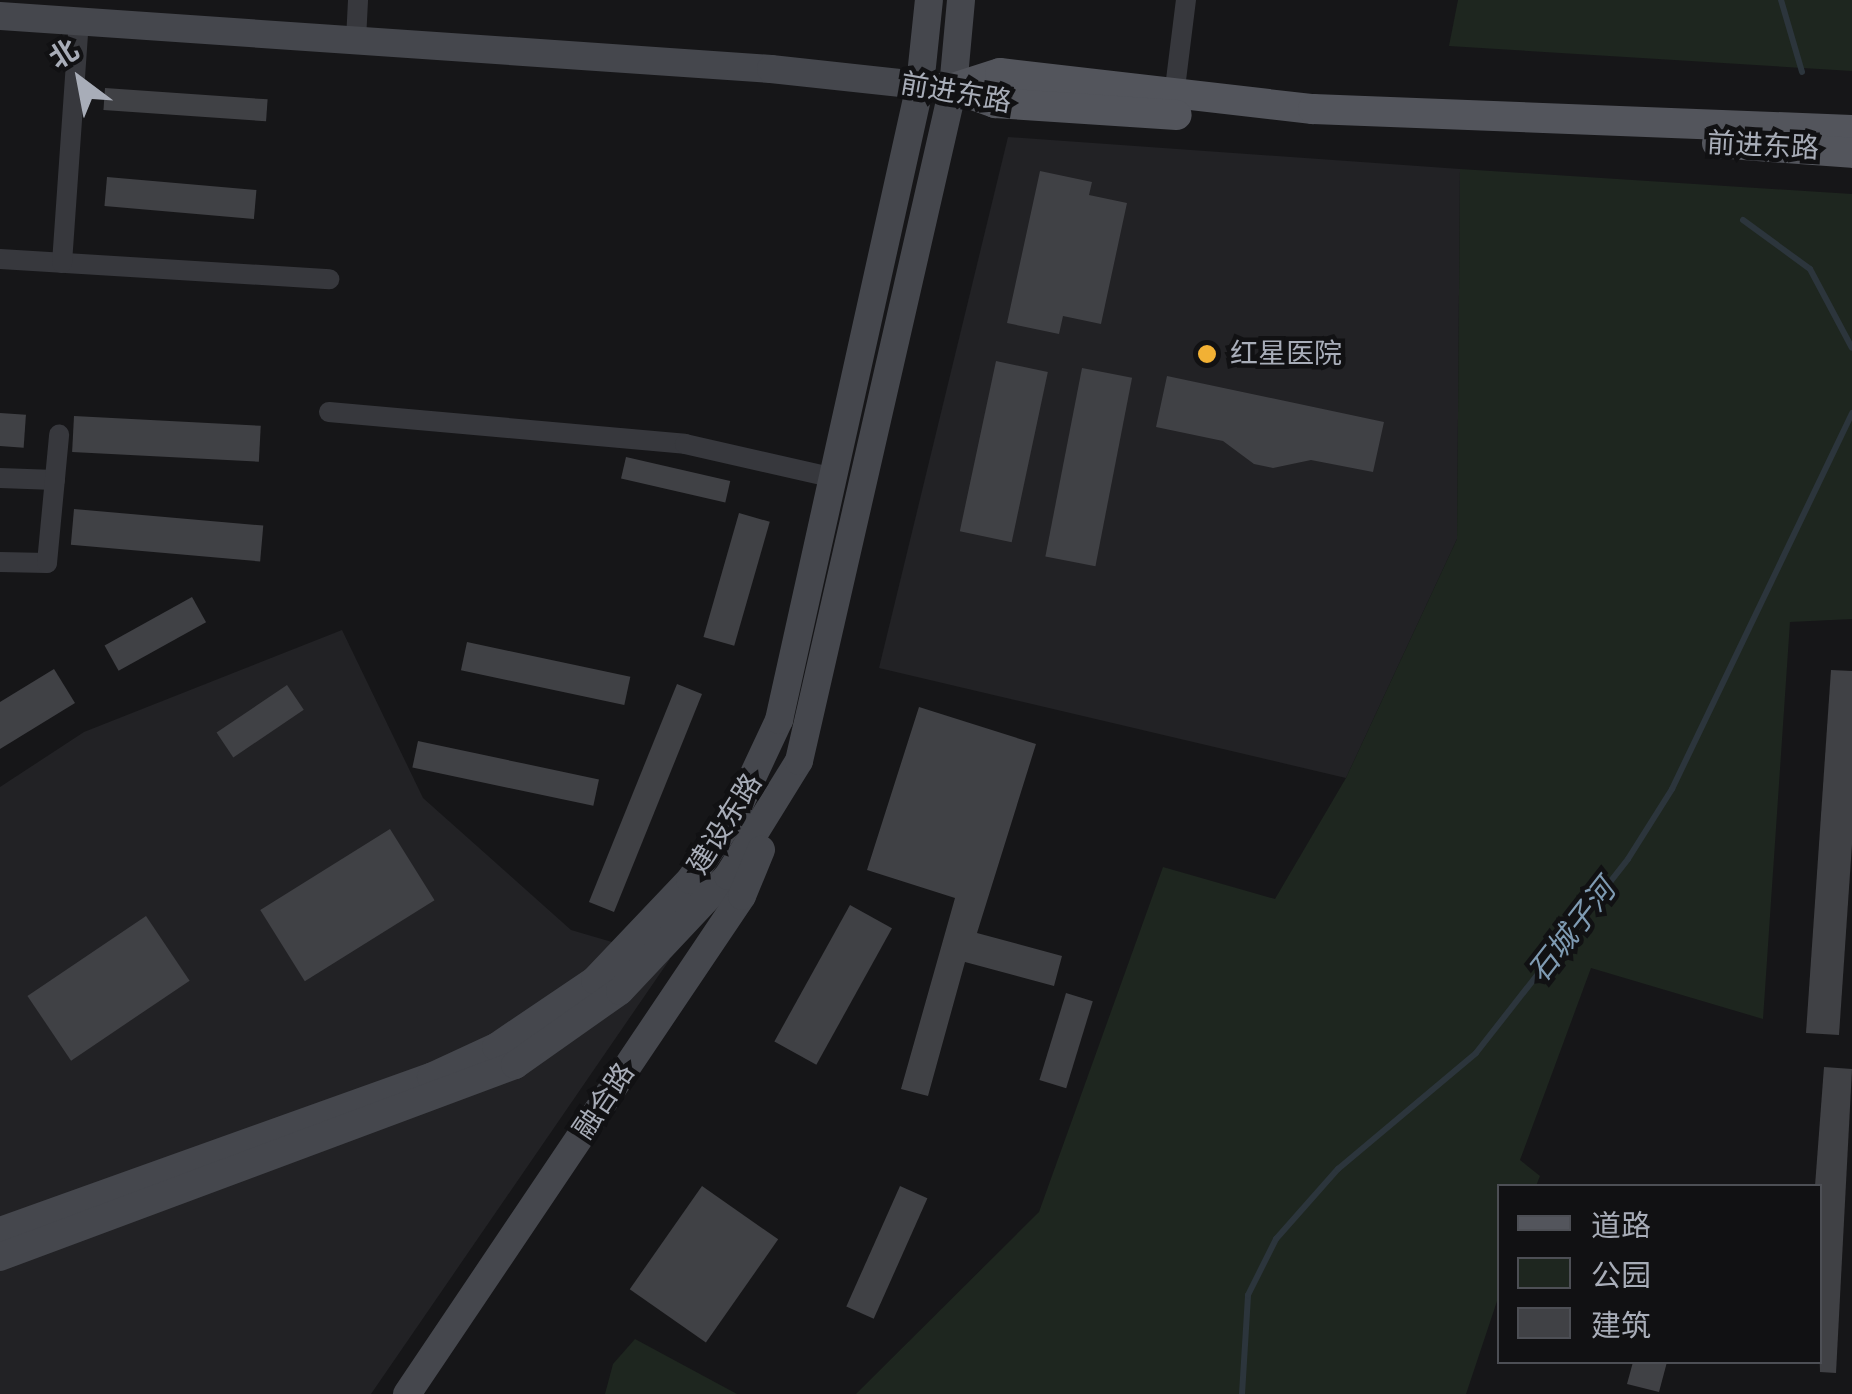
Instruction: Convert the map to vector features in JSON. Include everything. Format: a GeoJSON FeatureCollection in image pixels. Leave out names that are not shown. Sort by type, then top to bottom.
{"type":"FeatureCollection","features":[{"type":"Feature","properties":{"kind":"main road","name":"建设东路"},"geometry":{"type":"LineString","coordinates":[[0,1231],[431,1076],[546,1018],[595,980],[690,880],[767,756],[920,85],[929,0]]}},
{"type":"Feature","properties":{"kind":"main road","name":"建设东路"},"geometry":{"type":"LineString","coordinates":[[0,1257],[515,1065],[563,1037],[631,979],[728,876],[782,797],[800,760],[953,88],[960,0]]}},
{"type":"Feature","properties":{"kind":"main road","name":"前进东路"},"geometry":{"type":"LineString","coordinates":[[0,16],[920,85],[953,88],[995,103],[1852,153]]}},
{"type":"Feature","properties":{"kind":"main road"},"geometry":{"type":"LineString","coordinates":[[953,88],[1000,73],[1313,109],[1852,130]]}},
{"type":"Feature","properties":{"kind":"main road","name":"融合路"},"geometry":{"type":"LineString","coordinates":[[407,1394],[742,896],[782,797]]}},
{"type":"Feature","properties":{"kind":"street"},"geometry":{"type":"LineString","coordinates":[[356,40],[358,0]]}},
{"type":"Feature","properties":{"kind":"street"},"geometry":{"type":"LineString","coordinates":[[1174,96],[1186,0]]}},
{"type":"Feature","properties":{"kind":"street"},"geometry":{"type":"LineString","coordinates":[[62,262],[79,21]]}},
{"type":"Feature","properties":{"kind":"street"},"geometry":{"type":"LineString","coordinates":[[0,259],[329,279]]}},
{"type":"Feature","properties":{"kind":"street"},"geometry":{"type":"LineString","coordinates":[[329,412],[685,444],[830,476]]}},
{"type":"Feature","properties":{"kind":"street"},"geometry":{"type":"LineString","coordinates":[[0,562],[47,562],[59,435]]}},
{"type":"Feature","properties":{"kind":"street"},"geometry":{"type":"LineString","coordinates":[[0,478],[55,480]]}},
{"type":"Feature","properties":{"kind":"shaded area","name":"红星医院"},"geometry":{"type":"Polygon","coordinates":[[[1008,137],[1460,169],[1457,539],[1346,778],[879,668],[1008,137]]]}},
{"type":"Feature","properties":{"kind":"shaded area"},"geometry":{"type":"Polygon","coordinates":[[[342,630],[423,798],[571,930],[670,959],[371,1394],[0,1394],[0,787],[84,732],[342,630]]]}},
{"type":"Feature","properties":{"kind":"green space"},"geometry":{"type":"Polygon","coordinates":[[[1458,0],[1852,0],[1852,71],[1449,46],[1458,0]]]}},
{"type":"Feature","properties":{"kind":"green space"},"geometry":{"type":"Polygon","coordinates":[[[1460,169],[1852,194],[1852,619],[1790,622],[1763,1019],[1591,968],[1520,1160],[1540,1176],[1537,1184],[1497,1184],[1497,1301],[1466,1394],[856,1394],[1039,1212],[1163,867],[1275,899],[1346,778],[1457,539],[1460,169]]]}},
{"type":"Feature","properties":{"kind":"green space"},"geometry":{"type":"Polygon","coordinates":[[[635,1339],[737,1394],[605,1394],[613,1364],[635,1339]]]}},
{"type":"Feature","properties":{"kind":"building"},"geometry":{"type":"Polygon","coordinates":[[[105,88],[268,99],[266,121],[103,110],[105,88]]]}},
{"type":"Feature","properties":{"kind":"building"},"geometry":{"type":"Polygon","coordinates":[[[1040,171],[1092,182],[1089,195],[1127,203],[1101,324],[1063,316],[1059,334],[1007,323],[1040,171]]]}},
{"type":"Feature","properties":{"kind":"building"},"geometry":{"type":"Polygon","coordinates":[[[107,177],[256,190],[254,219],[104,206],[107,177]]]}},
{"type":"Feature","properties":{"kind":"building"},"geometry":{"type":"Polygon","coordinates":[[[996,361],[1048,372],[1012,542],[960,531],[996,361]]]}},
{"type":"Feature","properties":{"kind":"building"},"geometry":{"type":"Polygon","coordinates":[[[1082,368],[1132,378],[1095,566],[1045,556],[1082,368]]]}},
{"type":"Feature","properties":{"kind":"building"},"geometry":{"type":"Polygon","coordinates":[[[1167,376],[1384,422],[1373,472],[1311,460],[1273,468],[1254,464],[1223,441],[1156,427],[1167,376]]]}},
{"type":"Feature","properties":{"kind":"building"},"geometry":{"type":"Polygon","coordinates":[[[0,413],[26,415],[24,448],[0,446],[0,413]]]}},
{"type":"Feature","properties":{"kind":"building"},"geometry":{"type":"Polygon","coordinates":[[[74,416],[261,426],[259,462],[72,452],[74,416]]]}},
{"type":"Feature","properties":{"kind":"building"},"geometry":{"type":"Polygon","coordinates":[[[626,457],[730,481],[725,503],[621,478],[626,457]]]}},
{"type":"Feature","properties":{"kind":"building"},"geometry":{"type":"Polygon","coordinates":[[[74,509],[263,526],[260,561],[71,545],[74,509]]]}},
{"type":"Feature","properties":{"kind":"building"},"geometry":{"type":"Polygon","coordinates":[[[739,513],[770,522],[734,646],[703,637],[739,513]]]}},
{"type":"Feature","properties":{"kind":"building"},"geometry":{"type":"Polygon","coordinates":[[[192,597],[206,622],[119,671],[105,645],[192,597]]]}},
{"type":"Feature","properties":{"kind":"building"},"geometry":{"type":"Polygon","coordinates":[[[467,642],[630,677],[624,705],[461,670],[467,642]]]}},
{"type":"Feature","properties":{"kind":"building"},"geometry":{"type":"Polygon","coordinates":[[[54,669],[75,703],[0,749],[0,702],[54,669]]]}},
{"type":"Feature","properties":{"kind":"building"},"geometry":{"type":"Polygon","coordinates":[[[1831,670],[1852,671],[1852,844],[1839,1035],[1806,1033],[1831,670]]]}},
{"type":"Feature","properties":{"kind":"building"},"geometry":{"type":"Polygon","coordinates":[[[677,684],[702,694],[614,912],[589,902],[677,684]]]}},
{"type":"Feature","properties":{"kind":"building"},"geometry":{"type":"Polygon","coordinates":[[[287,685],[304,710],[233,757],[217,733],[287,685]]]}},
{"type":"Feature","properties":{"kind":"building"},"geometry":{"type":"Polygon","coordinates":[[[919,707],[1036,744],[977,933],[1062,956],[1054,986],[965,962],[928,1096],[901,1089],[955,898],[867,870],[919,707]]]}},
{"type":"Feature","properties":{"kind":"building"},"geometry":{"type":"Polygon","coordinates":[[[418,741],[599,779],[593,806],[412,767],[418,741]]]}},
{"type":"Feature","properties":{"kind":"building"},"geometry":{"type":"Polygon","coordinates":[[[390,829],[435,900],[305,981],[260,910],[390,829]]]}},
{"type":"Feature","properties":{"kind":"building"},"geometry":{"type":"Polygon","coordinates":[[[850,905],[892,928],[816,1065],[774,1041],[850,905]]]}},
{"type":"Feature","properties":{"kind":"building"},"geometry":{"type":"Polygon","coordinates":[[[146,916],[190,981],[71,1061],[27,996],[146,916]]]}},
{"type":"Feature","properties":{"kind":"building"},"geometry":{"type":"Polygon","coordinates":[[[1066,993],[1093,1001],[1066,1088],[1039,1080],[1066,993]]]}},
{"type":"Feature","properties":{"kind":"building"},"geometry":{"type":"Polygon","coordinates":[[[1824,1067],[1852,1069],[1836,1373],[1820,1372],[1822,1184],[1815,1184],[1824,1067]]]}},
{"type":"Feature","properties":{"kind":"building"},"geometry":{"type":"Polygon","coordinates":[[[702,1186],[778,1239],[706,1343],[630,1289],[702,1186]]]}},
{"type":"Feature","properties":{"kind":"building"},"geometry":{"type":"Polygon","coordinates":[[[900,1186],[927,1198],[874,1319],[846,1307],[900,1186]]]}},
{"type":"Feature","properties":{"kind":"building"},"geometry":{"type":"Polygon","coordinates":[[[1632,1364],[1666,1364],[1659,1392],[1627,1384],[1632,1364]]]}},
{"type":"Feature","properties":{"kind":"waterway","name":"石城子河"},"geometry":{"type":"LineString","coordinates":[[1781,0],[1802,72]]}},
{"type":"Feature","properties":{"kind":"waterway","name":"石城子河"},"geometry":{"type":"LineString","coordinates":[[1743,220],[1810,269],[1852,348]]}},
{"type":"Feature","properties":{"kind":"waterway","name":"石城子河"},"geometry":{"type":"LineString","coordinates":[[1242,1394],[1248,1295],[1276,1239],[1338,1169],[1476,1053],[1628,859],[1672,789],[1852,413]]}},
{"type":"Feature","properties":{"kind":"place","name":"红星医院"},"geometry":{"type":"Point","coordinates":[1207,354]}}]}
